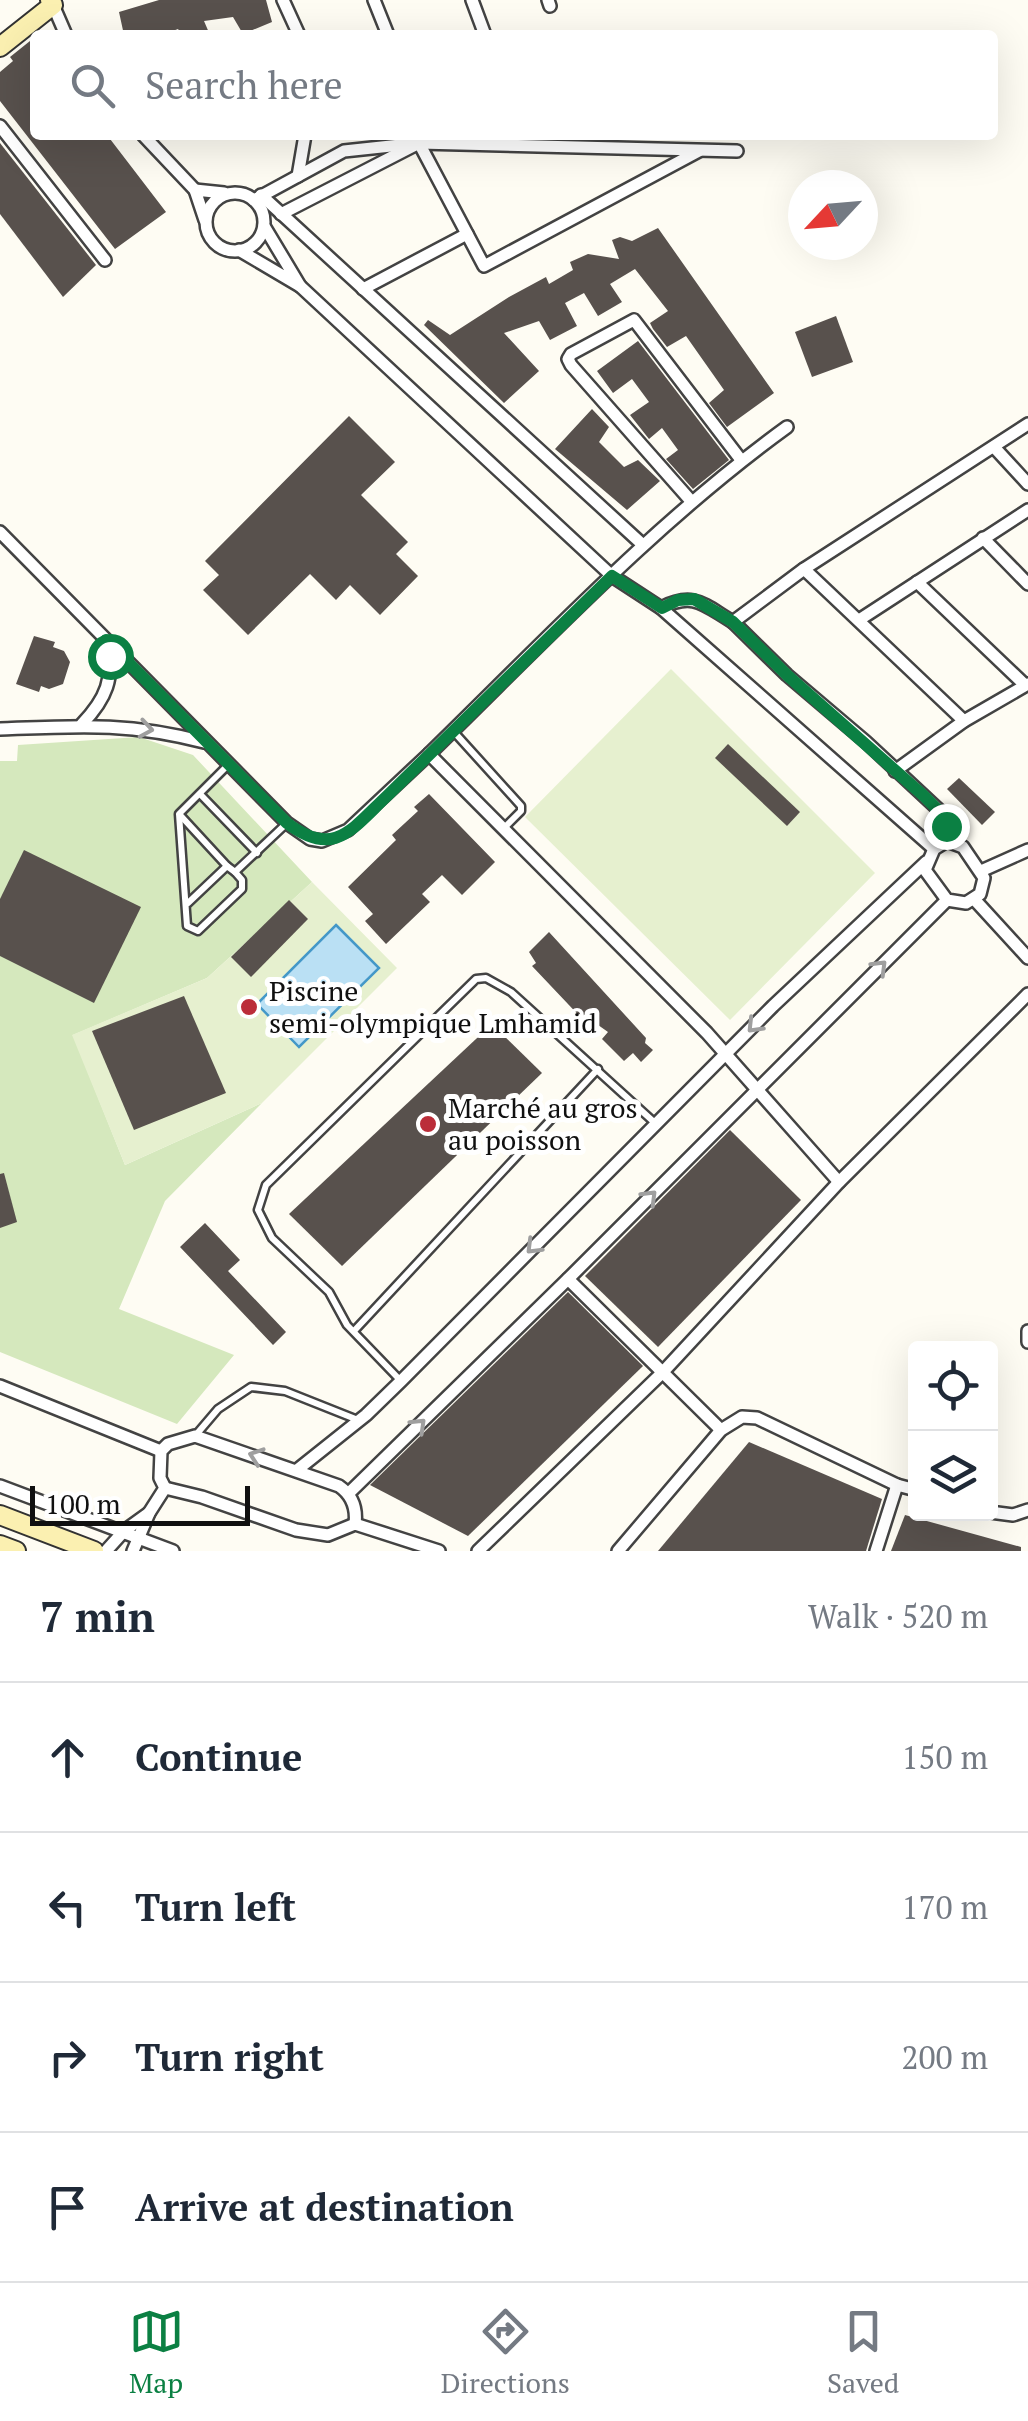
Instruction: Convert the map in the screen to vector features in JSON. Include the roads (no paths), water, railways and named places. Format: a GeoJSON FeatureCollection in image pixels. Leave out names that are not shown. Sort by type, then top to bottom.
{"type":"FeatureCollection","features":[{"type":"Feature","properties":{"kind":"main road"},"geometry":{"type":"LineString","coordinates":[[0,47],[52,2]]}},
{"type":"Feature","properties":{"kind":"main road"},"geometry":{"type":"LineString","coordinates":[[0,1515],[94,1551]]}},
{"type":"Feature","properties":{"kind":"main road"},"geometry":{"type":"LineString","coordinates":[[0,1545],[16,1551]]}},
{"type":"Feature","properties":{"kind":"street"},"geometry":{"type":"LineString","coordinates":[[283,0],[297,30]]}},
{"type":"Feature","properties":{"kind":"street"},"geometry":{"type":"LineString","coordinates":[[374,0],[386,30]]}},
{"type":"Feature","properties":{"kind":"street"},"geometry":{"type":"LineString","coordinates":[[472,0],[484,30]]}},
{"type":"Feature","properties":{"kind":"street"},"geometry":{"type":"LineString","coordinates":[[52,2],[64,30]]}},
{"type":"Feature","properties":{"kind":"street"},"geometry":{"type":"LineString","coordinates":[[0,126],[105,260]]}},
{"type":"Feature","properties":{"kind":"street"},"geometry":{"type":"LineString","coordinates":[[148,140],[195,190],[208,234],[221,247],[239,250],[300,286],[612,576],[662,608],[934,849]]}},
{"type":"Feature","properties":{"kind":"street"},"geometry":{"type":"LineString","coordinates":[[298,176],[304,140]]}},
{"type":"Feature","properties":{"kind":"street"},"geometry":{"type":"LineString","coordinates":[[281,214],[419,143]]}},
{"type":"Feature","properties":{"kind":"street"},"geometry":{"type":"LineString","coordinates":[[419,143],[484,266],[699,150]]}},
{"type":"Feature","properties":{"kind":"street"},"geometry":{"type":"LineString","coordinates":[[258,198],[344,151],[419,143],[737,150]]}},
{"type":"Feature","properties":{"kind":"street"},"geometry":{"type":"LineString","coordinates":[[195,190],[258,198],[281,214],[643,545]]}},
{"type":"Feature","properties":{"kind":"street"},"geometry":{"type":"LineString","coordinates":[[206,224],[214,201],[228,193]]}},
{"type":"Feature","properties":{"kind":"street"},"geometry":{"type":"LineString","coordinates":[[258,198],[264,226],[300,286]]}},
{"type":"Feature","properties":{"kind":"street"},"geometry":{"type":"LineString","coordinates":[[239,250],[255,242],[264,226]]}},
{"type":"Feature","properties":{"kind":"street"},"geometry":{"type":"LineString","coordinates":[[363,289],[466,234]]}},
{"type":"Feature","properties":{"kind":"street"},"geometry":{"type":"LineString","coordinates":[[691,501],[571,365],[571,354],[634,320],[740,460]]}},
{"type":"Feature","properties":{"kind":"street"},"geometry":{"type":"LineString","coordinates":[[733,622],[804,569],[1028,424]]}},
{"type":"Feature","properties":{"kind":"street"},"geometry":{"type":"LineString","coordinates":[[0,532],[287,823],[322,841],[340,836],[429,754],[691,501],[787,427]]}},
{"type":"Feature","properties":{"kind":"street"},"geometry":{"type":"LineString","coordinates":[[994,447],[1028,484]]}},
{"type":"Feature","properties":{"kind":"street"},"geometry":{"type":"LineString","coordinates":[[859,620],[1028,510]]}},
{"type":"Feature","properties":{"kind":"street"},"geometry":{"type":"LineString","coordinates":[[983,538],[1028,584]]}},
{"type":"Feature","properties":{"kind":"street"},"geometry":{"type":"LineString","coordinates":[[804,569],[964,721]]}},
{"type":"Feature","properties":{"kind":"street"},"geometry":{"type":"LineString","coordinates":[[896,770],[964,721],[1027,684],[916,582]]}},
{"type":"Feature","properties":{"kind":"street"},"geometry":{"type":"LineString","coordinates":[[662,608],[678,600],[694,599],[733,622],[938,810],[948,841]]}},
{"type":"Feature","properties":{"kind":"street"},"geometry":{"type":"LineString","coordinates":[[82,724],[98,708],[111,682],[106,640]]}},
{"type":"Feature","properties":{"kind":"street"},"geometry":{"type":"LineString","coordinates":[[0,729],[82,724],[140,728],[208,743]]}},
{"type":"Feature","properties":{"kind":"street"},"geometry":{"type":"LineString","coordinates":[[429,754],[726,1055],[839,1182]]}},
{"type":"Feature","properties":{"kind":"street"},"geometry":{"type":"LineString","coordinates":[[297,1470],[401,1380],[838,943],[926,862],[934,849],[948,841]]}},
{"type":"Feature","properties":{"kind":"street"},"geometry":{"type":"LineString","coordinates":[[926,862],[928,877],[947,900],[957,904],[974,899],[984,886],[982,872],[963,847],[948,841]]}},
{"type":"Feature","properties":{"kind":"street"},"geometry":{"type":"LineString","coordinates":[[982,872],[1028,850]]}},
{"type":"Feature","properties":{"kind":"street"},"geometry":{"type":"LineString","coordinates":[[974,899],[1028,958]]}},
{"type":"Feature","properties":{"kind":"street"},"geometry":{"type":"LineString","coordinates":[[349,1493],[947,900]]}},
{"type":"Feature","properties":{"kind":"street"},"geometry":{"type":"LineString","coordinates":[[478,1551],[662,1373],[839,1182],[1028,994]]}},
{"type":"Feature","properties":{"kind":"street"},"geometry":{"type":"LineString","coordinates":[[568,1279],[721,1430]]}},
{"type":"Feature","properties":{"kind":"street"},"geometry":{"type":"LineString","coordinates":[[1028,1331],[1028,1342]]}},
{"type":"Feature","properties":{"kind":"street"},"geometry":{"type":"LineString","coordinates":[[0,1386],[161,1451]]}},
{"type":"Feature","properties":{"kind":"street"},"geometry":{"type":"LineString","coordinates":[[618,1551],[721,1430],[742,1418],[757,1418],[908,1488]]}},
{"type":"Feature","properties":{"kind":"street"},"geometry":{"type":"LineString","coordinates":[[355,1524],[349,1493],[297,1470],[195,1436],[168,1444],[161,1451],[160,1478],[165,1488],[296,1530],[328,1536],[355,1524],[439,1551]]}},
{"type":"Feature","properties":{"kind":"street"},"geometry":{"type":"LineString","coordinates":[[876,1551],[897,1485]]}},
{"type":"Feature","properties":{"kind":"street"},"geometry":{"type":"LineString","coordinates":[[0,1486],[173,1551]]}},
{"type":"Feature","properties":{"kind":"street"},"geometry":{"type":"LineString","coordinates":[[133,1551],[165,1488]]}},
{"type":"Feature","properties":{"kind":"street"},"geometry":{"type":"LineString","coordinates":[[998,1514],[1028,1510]]}},
{"type":"Feature","properties":{"kind":"street"},"geometry":{"type":"LineString","coordinates":[[106,1551],[124,1531],[149,1513]]}},
{"type":"Feature","properties":{"kind":"lane"},"geometry":{"type":"LineString","coordinates":[[452,731],[521,806],[521,811],[504,828]]}},
{"type":"Feature","properties":{"kind":"lane"},"geometry":{"type":"LineString","coordinates":[[180,814],[242,880],[242,890],[198,931],[186,925],[178,822],[180,814],[228,765]]}},
{"type":"Feature","properties":{"kind":"lane"},"geometry":{"type":"LineString","coordinates":[[200,794],[256,853]]}},
{"type":"Feature","properties":{"kind":"lane"},"geometry":{"type":"LineString","coordinates":[[235,872],[287,823]]}},
{"type":"Feature","properties":{"kind":"lane"},"geometry":{"type":"LineString","coordinates":[[186,904],[227,866]]}},
{"type":"Feature","properties":{"kind":"lane"},"geometry":{"type":"LineString","coordinates":[[401,1380],[353,1332],[330,1292],[272,1238],[258,1210],[266,1185],[476,979],[486,978],[511,992],[656,1123]]}},
{"type":"Feature","properties":{"kind":"lane"},"geometry":{"type":"LineString","coordinates":[[353,1332],[598,1069]]}},
{"type":"Feature","properties":{"kind":"lane"},"geometry":{"type":"LineString","coordinates":[[195,1436],[218,1409],[251,1387],[285,1392],[359,1420]]}},
{"type":"Feature","properties":{"kind":"water"},"geometry":{"type":"Polygon","coordinates":[[[336,925],[379,968],[299,1047],[257,1004],[336,925]]]}},
{"type":"Feature","properties":{"kind":"place","name":"Piscine semi-olympique Lmhamid"},"geometry":{"type":"Point","coordinates":[249,1007]}},
{"type":"Feature","properties":{"kind":"place","name":"Marché au gros au poisson"},"geometry":{"type":"Point","coordinates":[428,1124]}}]}
